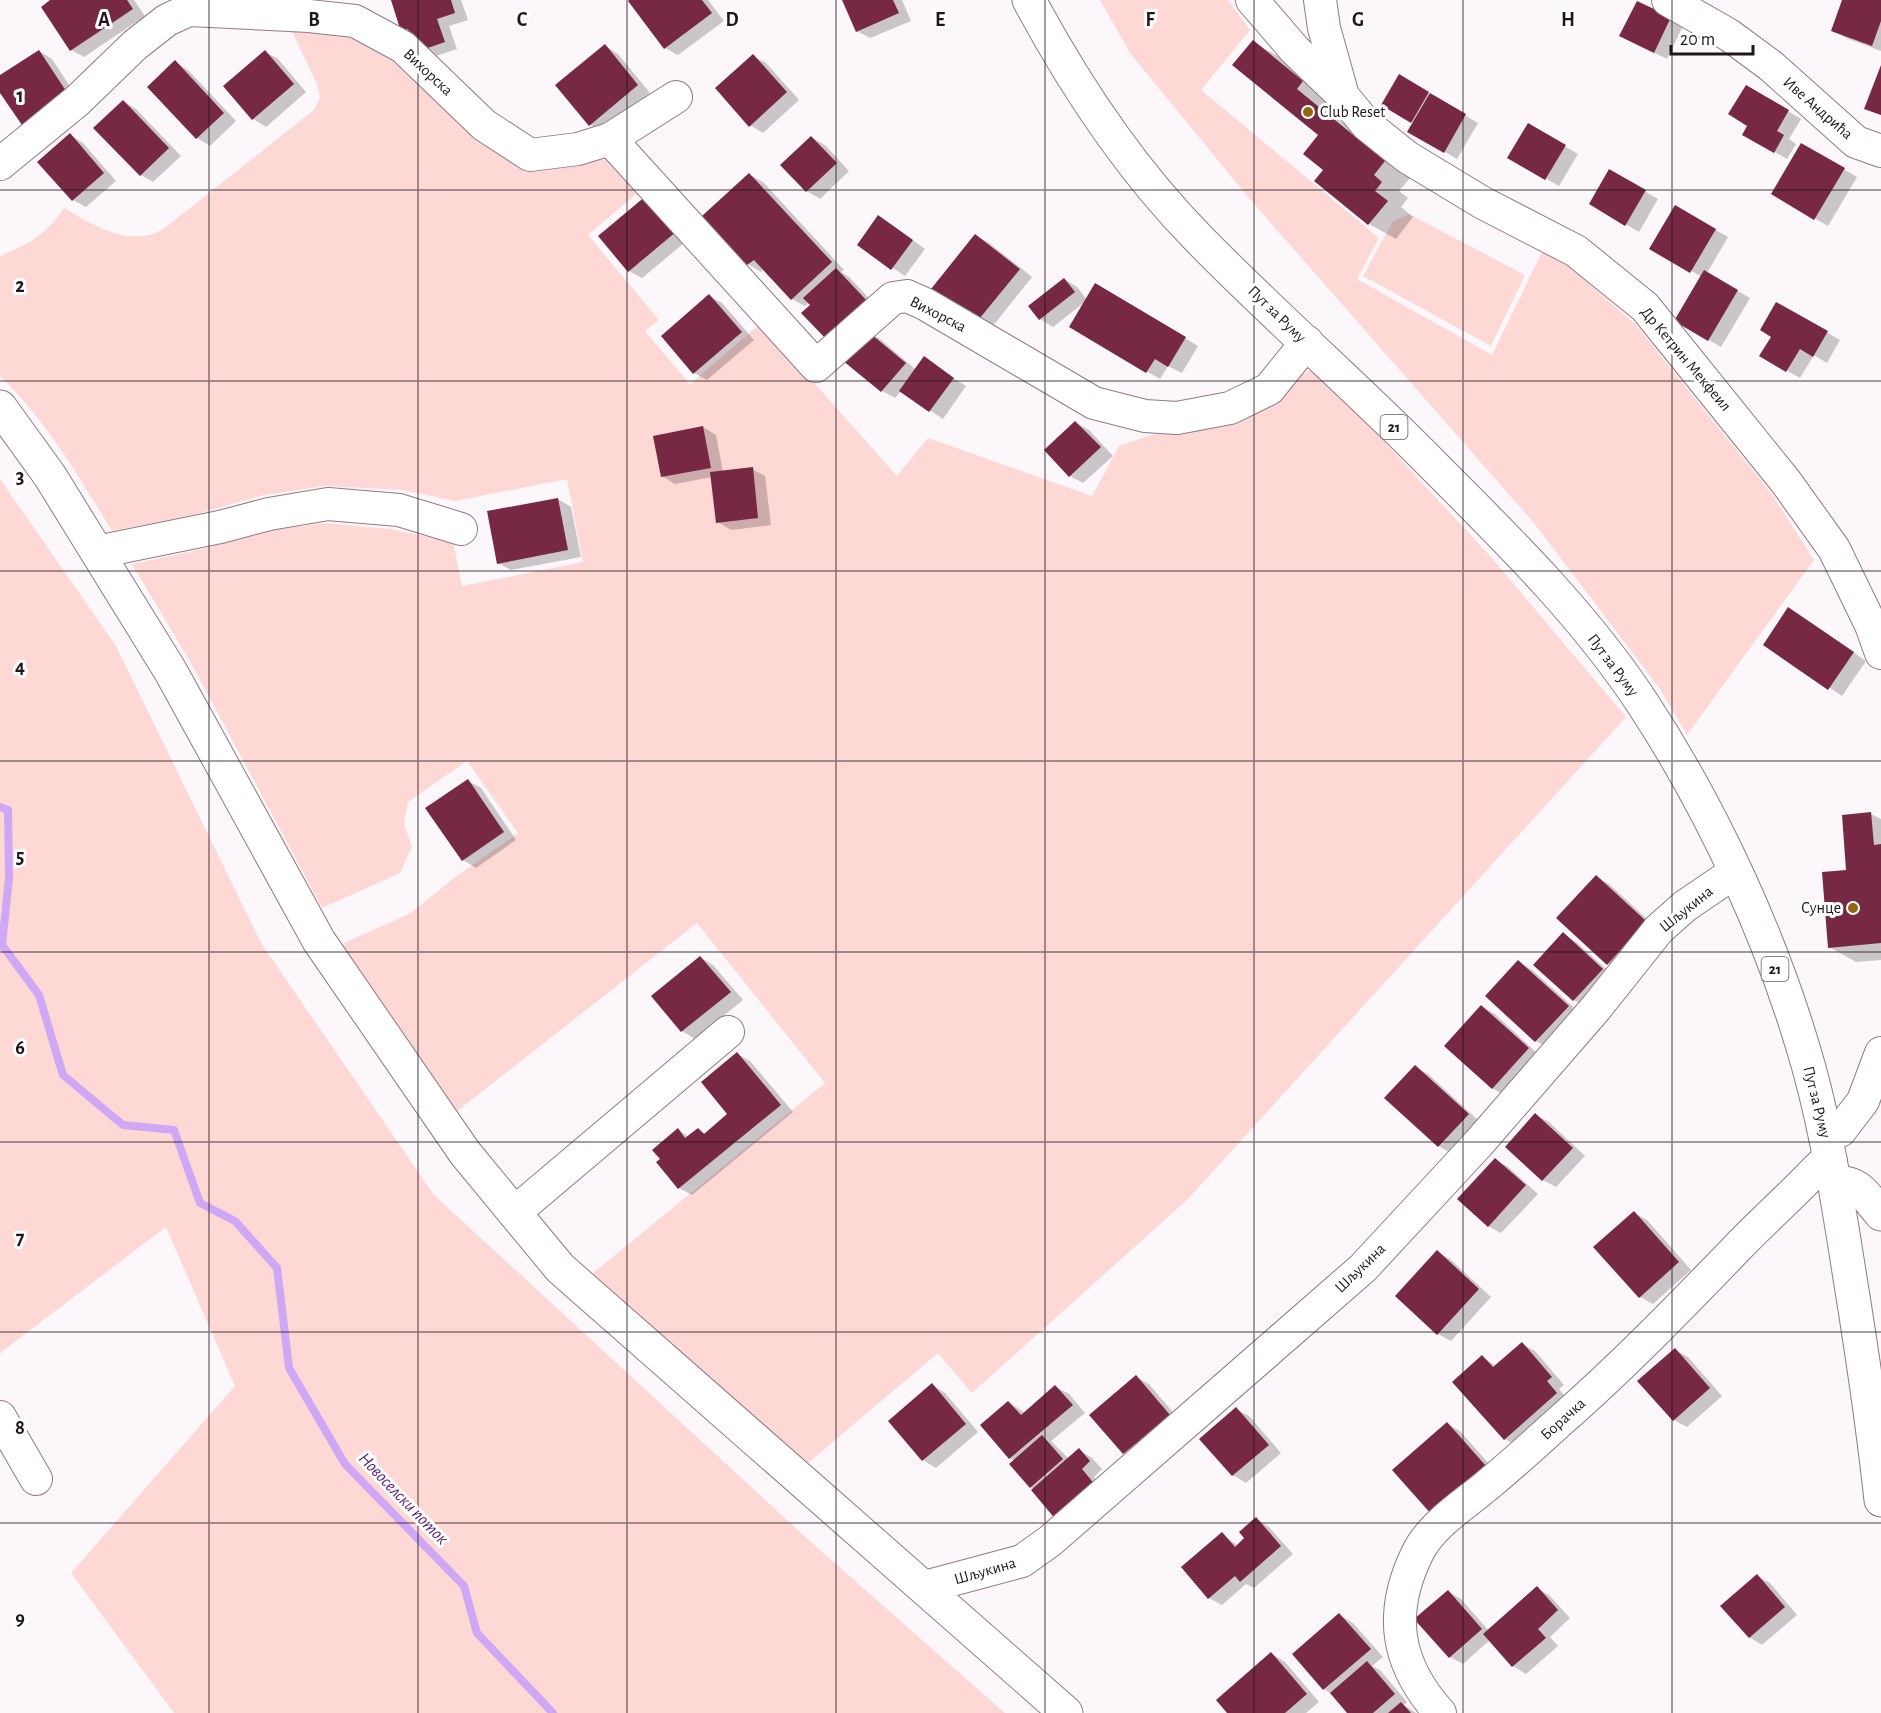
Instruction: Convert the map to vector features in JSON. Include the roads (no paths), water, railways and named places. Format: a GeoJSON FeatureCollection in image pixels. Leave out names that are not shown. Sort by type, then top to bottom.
{"type":"FeatureCollection","features":[{"type":"Feature","properties":{"kind":"main road","name":"Пут за Руму"},"geometry":{"type":"LineString","coordinates":[[1029,0],[1060,57],[1089,102],[1141,172],[1197,237],[1434,465],[1497,529],[1601,646],[1643,704],[1689,782],[1735,872],[1785,992],[1809,1068],[1830,1160],[1872,1414],[1881,1500]]}},
{"type":"Feature","properties":{"kind":"main road"},"geometry":{"type":"LineString","coordinates":[[0,407],[50,476],[171,672],[319,941],[465,1153],[560,1268],[1066,1713]]}},
{"type":"Feature","properties":{"kind":"main road"},"geometry":{"type":"LineString","coordinates":[[1830,1160],[1847,1182],[1858,1187],[1881,1214]]}},
{"type":"Feature","properties":{"kind":"street"},"geometry":{"type":"LineString","coordinates":[[1252,0],[1295,50],[1343,96]]}},
{"type":"Feature","properties":{"kind":"street","name":"Др Кетрин Мекфеил"},"geometry":{"type":"LineString","coordinates":[[1320,0],[1324,28],[1343,96],[1367,125],[1407,158],[1483,203],[1575,251],[1645,307],[1779,473],[1834,549],[1871,625],[1881,653]]}},
{"type":"Feature","properties":{"kind":"street","name":"Иве Андрића"},"geometry":{"type":"LineString","coordinates":[[1668,0],[1729,35],[1771,66],[1844,134],[1856,142],[1881,150]]}},
{"type":"Feature","properties":{"kind":"street","name":"Вихорска"},"geometry":{"type":"LineString","coordinates":[[0,164],[77,100],[135,45],[167,20],[189,10],[301,7],[355,21],[403,47],[484,125],[530,155],[578,149],[610,139],[676,97]]}},
{"type":"Feature","properties":{"kind":"street","name":"Вихорска"},"geometry":{"type":"LineString","coordinates":[[610,139],[816,366],[893,298],[907,296],[925,304],[1094,403],[1145,416],[1177,418],[1230,408],[1269,388],[1307,342]]}},
{"type":"Feature","properties":{"kind":"street"},"geometry":{"type":"LineString","coordinates":[[97,552],[220,527],[269,514],[328,504],[399,510],[461,529]]}},
{"type":"Feature","properties":{"kind":"street","name":"Шљукина"},"geometry":{"type":"LineString","coordinates":[[925,1587],[1022,1560],[1050,1541],[1362,1268],[1485,1136],[1596,1008],[1659,929],[1685,906],[1735,872]]}},
{"type":"Feature","properties":{"kind":"street"},"geometry":{"type":"LineString","coordinates":[[514,1213],[728,1032]]}},
{"type":"Feature","properties":{"kind":"street","name":"Борачка"},"geometry":{"type":"LineString","coordinates":[[1440,1713],[1406,1661],[1400,1636],[1399,1615],[1404,1583],[1418,1551],[1436,1528],[1553,1428],[1643,1345],[1821,1164],[1830,1160],[1840,1131],[1863,1101],[1881,1053]]}},
{"type":"Feature","properties":{"kind":"street"},"geometry":{"type":"LineString","coordinates":[[0,1417],[36,1479]]}},
{"type":"Feature","properties":{"kind":"waterway","name":"Новоселски поток"},"geometry":{"type":"LineString","coordinates":[[0,807],[8,810],[9,878],[2,945],[39,995],[63,1075],[123,1125],[174,1130],[200,1203],[235,1221],[277,1268],[289,1368],[345,1464],[464,1586],[477,1633],[553,1713]]}},
{"type":"Feature","properties":{"kind":"place","name":"Club Reset"},"geometry":{"type":"Point","coordinates":[1308,112]}},
{"type":"Feature","properties":{"kind":"place","name":"Сунце"},"geometry":{"type":"Point","coordinates":[1853,908]}}]}
